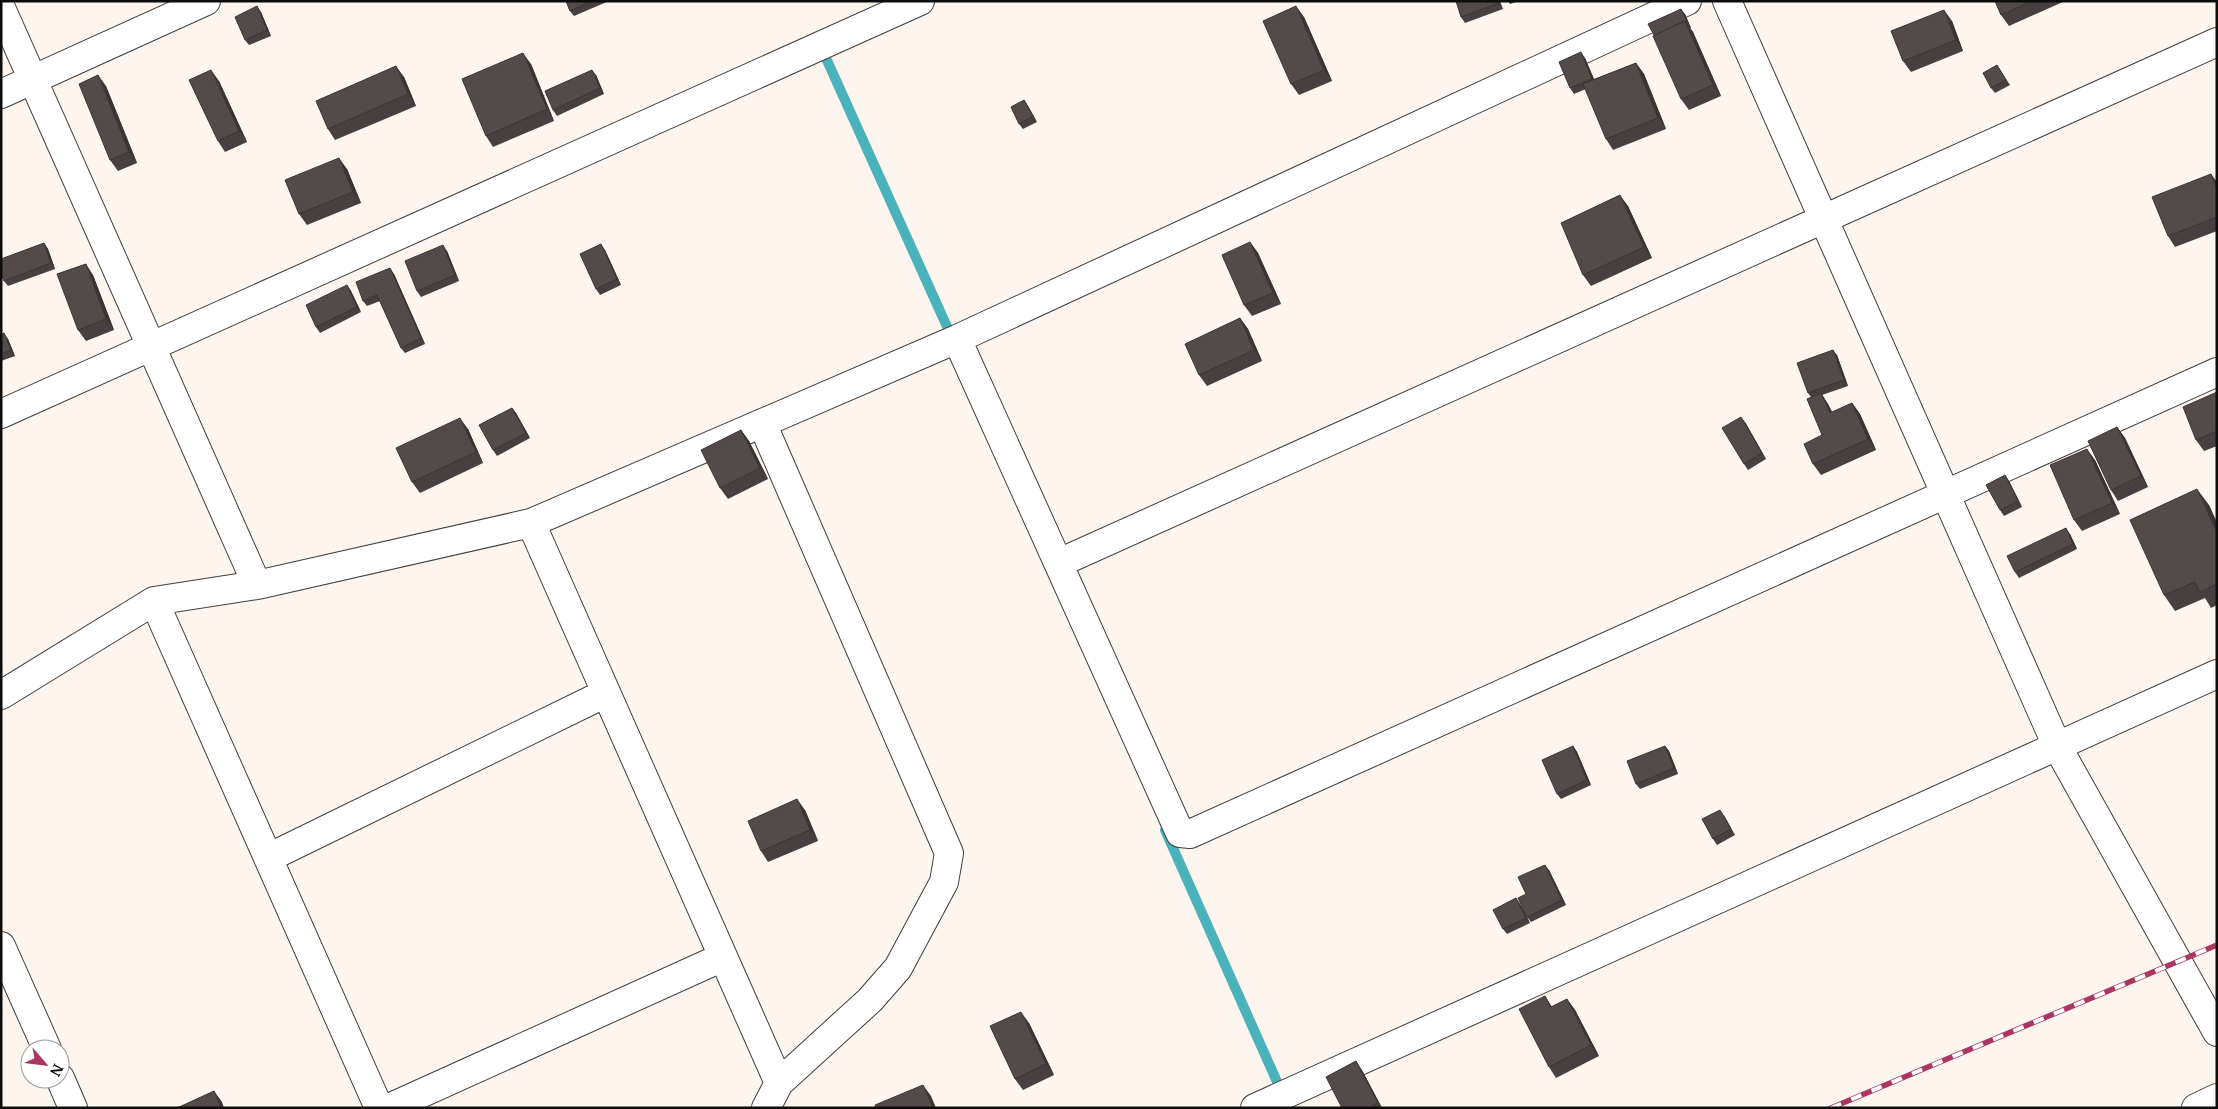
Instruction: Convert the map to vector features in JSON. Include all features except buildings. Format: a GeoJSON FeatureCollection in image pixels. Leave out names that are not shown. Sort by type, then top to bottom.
{"type":"FeatureCollection","features":[{"type":"Feature","properties":{"kind":"street"},"geometry":{"type":"LineString","coordinates":[[1,94],[206,1]]}},
{"type":"Feature","properties":{"kind":"street"},"geometry":{"type":"LineString","coordinates":[[1,414],[920,1]]}},
{"type":"Feature","properties":{"kind":"street"},"geometry":{"type":"LineString","coordinates":[[1,695],[154,602],[257,585],[531,523],[957,339],[1687,1]]}},
{"type":"Feature","properties":{"kind":"street"},"geometry":{"type":"LineString","coordinates":[[1727,1],[2057,746],[2217,1032]]}},
{"type":"Feature","properties":{"kind":"street"},"geometry":{"type":"LineString","coordinates":[[1,8],[257,585]]}},
{"type":"Feature","properties":{"kind":"street"},"geometry":{"type":"LineString","coordinates":[[1059,563],[2217,42]]}},
{"type":"Feature","properties":{"kind":"street"},"geometry":{"type":"LineString","coordinates":[[957,339],[1180,833],[1190,834],[2217,372]]}},
{"type":"Feature","properties":{"kind":"street"},"geometry":{"type":"LineString","coordinates":[[762,423],[949,852],[944,882],[898,968],[870,1000],[779,1083],[766,1108]]}},
{"type":"Feature","properties":{"kind":"street"},"geometry":{"type":"LineString","coordinates":[[531,523],[779,1083]]}},
{"type":"Feature","properties":{"kind":"street"},"geometry":{"type":"LineString","coordinates":[[154,602],[379,1108]]}},
{"type":"Feature","properties":{"kind":"street"},"geometry":{"type":"LineString","coordinates":[[1255,1108],[2217,674]]}},
{"type":"Feature","properties":{"kind":"street"},"geometry":{"type":"LineString","coordinates":[[268,858],[606,693]]}},
{"type":"Feature","properties":{"kind":"street"},"geometry":{"type":"LineString","coordinates":[[1,946],[43,1039]]}},
{"type":"Feature","properties":{"kind":"street"},"geometry":{"type":"LineString","coordinates":[[389,1108],[723,956]]}},
{"type":"Feature","properties":{"kind":"street"},"geometry":{"type":"LineString","coordinates":[[65,1089],[73,1108]]}},
{"type":"Feature","properties":{"kind":"street"},"geometry":{"type":"LineString","coordinates":[[2196,1108],[2217,1098]]}},
{"type":"Feature","properties":{"kind":"waterway"},"geometry":{"type":"LineString","coordinates":[[821,47],[953,340]]}},
{"type":"Feature","properties":{"kind":"waterway"},"geometry":{"type":"LineString","coordinates":[[1165,830],[1282,1093]]}},
{"type":"Feature","properties":{"kind":"railway"},"geometry":{"type":"LineString","coordinates":[[1831,1108],[2217,945]]}}]}
